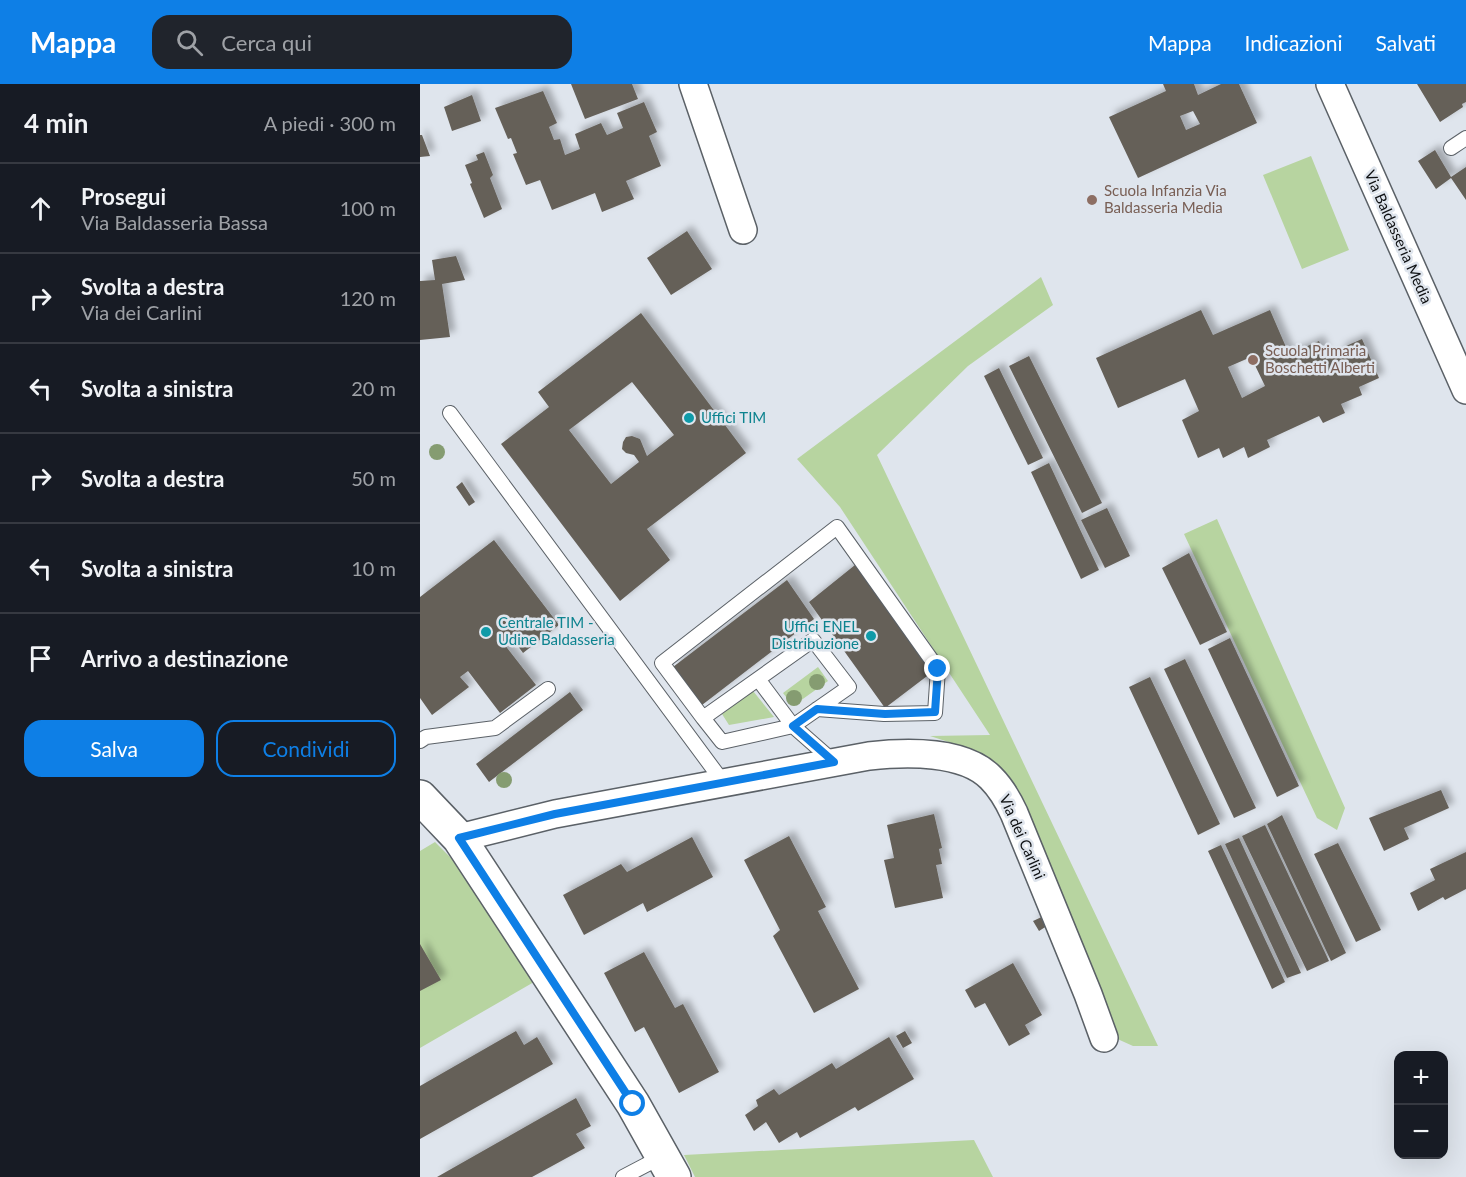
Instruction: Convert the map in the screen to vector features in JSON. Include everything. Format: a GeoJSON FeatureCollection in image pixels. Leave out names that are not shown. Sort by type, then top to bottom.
{"type":"FeatureCollection","features":[{"type":"Feature","properties":{"kind":"street"},"geometry":{"type":"LineString","coordinates":[[693,84],[743,230]]}},
{"type":"Feature","properties":{"kind":"street","name":"Via Baldasseria Media"},"geometry":{"type":"LineString","coordinates":[[1330,84],[1466,390]]}},
{"type":"Feature","properties":{"kind":"street","name":"Via dei Carlini"},"geometry":{"type":"LineString","coordinates":[[459,838],[555,814],[869,756],[913,753],[954,759],[974,765],[990,776],[1004,793],[1014,813],[1104,1038]]}},
{"type":"Feature","properties":{"kind":"street"},"geometry":{"type":"LineString","coordinates":[[420,797],[459,838],[633,1104],[668,1167]]}},
{"type":"Feature","properties":{"kind":"lane"},"geometry":{"type":"LineString","coordinates":[[1451,148],[1466,138]]}},
{"type":"Feature","properties":{"kind":"lane"},"geometry":{"type":"LineString","coordinates":[[450,413],[723,782]]}},
{"type":"Feature","properties":{"kind":"lane"},"geometry":{"type":"LineString","coordinates":[[703,718],[813,640],[849,687],[817,709],[793,726],[722,742],[703,718],[662,663],[837,527],[938,669],[935,712],[885,714],[817,709]]}},
{"type":"Feature","properties":{"kind":"lane"},"geometry":{"type":"LineString","coordinates":[[758,679],[793,726],[834,762]]}},
{"type":"Feature","properties":{"kind":"lane"},"geometry":{"type":"LineString","coordinates":[[420,741],[426,737],[495,728],[548,688]]}},
{"type":"Feature","properties":{"kind":"lane"},"geometry":{"type":"LineString","coordinates":[[623,1177],[668,1167]]}},
{"type":"Feature","properties":{"kind":"green space"},"geometry":{"type":"Polygon","coordinates":[[[1311,156],[1349,250],[1302,269],[1263,175],[1311,156]]]}},
{"type":"Feature","properties":{"kind":"green space"},"geometry":{"type":"Polygon","coordinates":[[[1041,277],[1053,305],[968,366],[877,455],[1158,1046],[1133,1046],[1113,1037],[1004,775],[979,755],[930,736],[990,735],[840,507],[797,459],[1041,277]]]}},
{"type":"Feature","properties":{"kind":"green space"},"geometry":{"type":"Polygon","coordinates":[[[1217,519],[1345,808],[1337,830],[1317,818],[1184,534],[1217,519]]]}},
{"type":"Feature","properties":{"kind":"green space"},"geometry":{"type":"Polygon","coordinates":[[[818,667],[828,681],[793,706],[783,693],[818,667]]]}},
{"type":"Feature","properties":{"kind":"green space"},"geometry":{"type":"Polygon","coordinates":[[[753,691],[774,717],[729,725],[722,714],[753,691]]]}},
{"type":"Feature","properties":{"kind":"green space"},"geometry":{"type":"Polygon","coordinates":[[[435,842],[451,858],[534,982],[420,1048],[420,851],[435,842]]]}},
{"type":"Feature","properties":{"kind":"green space"},"geometry":{"type":"Polygon","coordinates":[[[974,1140],[993,1177],[695,1177],[684,1155],[974,1140]]]}},
{"type":"Feature","properties":{"kind":"building"},"geometry":{"type":"Polygon","coordinates":[[[571,84],[632,84],[638,99],[585,119],[571,84]]]}},
{"type":"Feature","properties":{"kind":"building"},"geometry":{"type":"Polygon","coordinates":[[[1163,84],[1194,84],[1198,95],[1221,84],[1239,84],[1257,123],[1138,178],[1109,117],[1166,91],[1163,84]],[[1193,111],[1180,116],[1186,130],[1200,124],[1193,111]]]}},
{"type":"Feature","properties":{"kind":"building"},"geometry":{"type":"Polygon","coordinates":[[[1417,84],[1466,84],[1466,102],[1462,104],[1463,107],[1440,122],[1417,84]]]}},
{"type":"Feature","properties":{"kind":"building"},"geometry":{"type":"Polygon","coordinates":[[[543,91],[557,123],[549,127],[554,140],[560,139],[565,155],[580,149],[575,134],[601,123],[607,135],[623,128],[617,113],[644,102],[657,132],[649,136],[661,166],[626,181],[634,199],[602,212],[595,193],[552,210],[540,180],[526,185],[513,154],[517,153],[511,138],[508,139],[495,108],[543,91]]]}},
{"type":"Feature","properties":{"kind":"building"},"geometry":{"type":"Polygon","coordinates":[[[472,95],[481,121],[452,131],[444,107],[472,95]]]}},
{"type":"Feature","properties":{"kind":"building"},"geometry":{"type":"Polygon","coordinates":[[[420,135],[422,135],[430,156],[420,157],[420,135]]]}},
{"type":"Feature","properties":{"kind":"building"},"geometry":{"type":"Polygon","coordinates":[[[1435,150],[1451,177],[1466,167],[1466,200],[1451,178],[1436,189],[1418,161],[1435,150]]]}},
{"type":"Feature","properties":{"kind":"building"},"geometry":{"type":"Polygon","coordinates":[[[484,152],[493,175],[490,178],[502,209],[484,218],[465,165],[478,160],[476,155],[484,152]]]}},
{"type":"Feature","properties":{"kind":"building"},"geometry":{"type":"Polygon","coordinates":[[[687,231],[712,269],[671,295],[647,258],[687,231]]]}},
{"type":"Feature","properties":{"kind":"building"},"geometry":{"type":"Polygon","coordinates":[[[456,256],[465,280],[442,284],[450,337],[420,340],[420,281],[435,280],[432,260],[456,256]]]}},
{"type":"Feature","properties":{"kind":"building"},"geometry":{"type":"Polygon","coordinates":[[[1201,310],[1213,335],[1270,310],[1289,354],[1319,341],[1326,359],[1342,353],[1339,349],[1362,339],[1379,378],[1359,387],[1362,395],[1341,404],[1345,413],[1323,423],[1319,416],[1267,440],[1270,447],[1248,458],[1244,447],[1223,458],[1219,448],[1198,458],[1182,420],[1199,411],[1185,379],[1118,408],[1096,358],[1201,310]],[[1251,357],[1228,367],[1242,398],[1265,386],[1251,357]]]}},
{"type":"Feature","properties":{"kind":"building"},"geometry":{"type":"Polygon","coordinates":[[[641,313],[746,453],[647,529],[670,560],[620,601],[501,444],[549,407],[538,392],[641,313]],[[632,382],[569,430],[611,484],[639,462],[634,455],[622,449],[626,437],[632,436],[640,439],[647,456],[674,435],[632,382]]]}},
{"type":"Feature","properties":{"kind":"building"},"geometry":{"type":"Polygon","coordinates":[[[1029,356],[1102,503],[1082,513],[1009,366],[1029,356]]]}},
{"type":"Feature","properties":{"kind":"building"},"geometry":{"type":"Polygon","coordinates":[[[999,368],[1043,458],[1028,465],[984,376],[999,368]]]}},
{"type":"Feature","properties":{"kind":"building"},"geometry":{"type":"Polygon","coordinates":[[[1049,463],[1099,570],[1081,579],[1031,472],[1049,463]]]}},
{"type":"Feature","properties":{"kind":"building"},"geometry":{"type":"Polygon","coordinates":[[[462,482],[475,502],[469,506],[456,487],[462,482]]]}},
{"type":"Feature","properties":{"kind":"building"},"geometry":{"type":"Polygon","coordinates":[[[1107,508],[1130,556],[1105,568],[1081,520],[1107,508]]]}},
{"type":"Feature","properties":{"kind":"building","name":"Centrale TIM - Udine Baldasseria"},"geometry":{"type":"Polygon","coordinates":[[[494,540],[559,625],[523,653],[512,638],[504,644],[536,685],[500,713],[468,671],[460,677],[469,687],[432,715],[420,698],[420,597],[494,540]]]}},
{"type":"Feature","properties":{"kind":"building"},"geometry":{"type":"Polygon","coordinates":[[[1189,553],[1227,632],[1200,645],[1162,568],[1189,553]]]}},
{"type":"Feature","properties":{"kind":"building","name":"Uffici ENEL Distribuzione"},"geometry":{"type":"Polygon","coordinates":[[[855,565],[935,670],[885,708],[809,602],[855,565]]]}},
{"type":"Feature","properties":{"kind":"building","name":"Uffici ENEL Distribuzione"},"geometry":{"type":"Polygon","coordinates":[[[787,580],[814,619],[702,705],[673,667],[787,580]]]}},
{"type":"Feature","properties":{"kind":"building"},"geometry":{"type":"Polygon","coordinates":[[[1230,638],[1299,786],[1277,797],[1208,649],[1230,638]]]}},
{"type":"Feature","properties":{"kind":"building"},"geometry":{"type":"Polygon","coordinates":[[[1185,659],[1256,808],[1234,818],[1164,669],[1185,659]]]}},
{"type":"Feature","properties":{"kind":"building"},"geometry":{"type":"Polygon","coordinates":[[[1150,677],[1220,824],[1198,835],[1129,687],[1150,677]]]}},
{"type":"Feature","properties":{"kind":"building"},"geometry":{"type":"Polygon","coordinates":[[[570,692],[583,710],[489,782],[476,764],[570,692]]]}},
{"type":"Feature","properties":{"kind":"building"},"geometry":{"type":"Polygon","coordinates":[[[1441,790],[1449,808],[1404,828],[1409,839],[1384,851],[1369,818],[1441,790]]]}},
{"type":"Feature","properties":{"kind":"building"},"geometry":{"type":"Polygon","coordinates":[[[934,814],[942,848],[939,849],[942,864],[936,865],[943,898],[895,908],[884,860],[894,858],[887,825],[934,814]]]}},
{"type":"Feature","properties":{"kind":"building"},"geometry":{"type":"Polygon","coordinates":[[[1282,815],[1346,953],[1331,961],[1267,824],[1282,815]]]}},
{"type":"Feature","properties":{"kind":"building"},"geometry":{"type":"Polygon","coordinates":[[[1265,825],[1329,961],[1307,971],[1242,836],[1265,825]]]}},
{"type":"Feature","properties":{"kind":"building"},"geometry":{"type":"Polygon","coordinates":[[[789,836],[826,907],[818,911],[859,989],[814,1013],[773,936],[780,930],[744,860],[789,836]]]}},
{"type":"Feature","properties":{"kind":"building"},"geometry":{"type":"Polygon","coordinates":[[[692,837],[713,877],[647,912],[643,903],[584,935],[563,895],[621,864],[627,872],[692,837]]]}},
{"type":"Feature","properties":{"kind":"building"},"geometry":{"type":"Polygon","coordinates":[[[1239,838],[1301,973],[1287,978],[1225,844],[1239,838]]]}},
{"type":"Feature","properties":{"kind":"building"},"geometry":{"type":"Polygon","coordinates":[[[1338,843],[1381,930],[1356,942],[1314,854],[1338,843]]]}},
{"type":"Feature","properties":{"kind":"building"},"geometry":{"type":"Polygon","coordinates":[[[1221,845],[1285,982],[1272,989],[1208,851],[1221,845]]]}},
{"type":"Feature","properties":{"kind":"building"},"geometry":{"type":"Polygon","coordinates":[[[1466,852],[1466,889],[1445,900],[1443,897],[1418,911],[1410,893],[1435,880],[1430,869],[1466,852]]]}},
{"type":"Feature","properties":{"kind":"building"},"geometry":{"type":"Polygon","coordinates":[[[1046,915],[1050,924],[1039,931],[1033,921],[1046,915]]]}},
{"type":"Feature","properties":{"kind":"building"},"geometry":{"type":"Polygon","coordinates":[[[420,944],[441,980],[420,991],[420,944]]]}},
{"type":"Feature","properties":{"kind":"building"},"geometry":{"type":"Polygon","coordinates":[[[644,952],[675,1008],[683,1004],[719,1072],[679,1093],[644,1027],[635,1032],[604,973],[644,952]]]}},
{"type":"Feature","properties":{"kind":"building"},"geometry":{"type":"Polygon","coordinates":[[[1013,963],[1042,1015],[1025,1025],[1030,1034],[1009,1046],[985,1003],[975,1008],[965,990],[1013,963]]]}},
{"type":"Feature","properties":{"kind":"building"},"geometry":{"type":"Polygon","coordinates":[[[516,1031],[524,1045],[537,1037],[553,1064],[420,1139],[420,1086],[516,1031]]]}},
{"type":"Feature","properties":{"kind":"building"},"geometry":{"type":"Polygon","coordinates":[[[905,1031],[912,1043],[903,1048],[896,1036],[905,1031]]]}},
{"type":"Feature","properties":{"kind":"building"},"geometry":{"type":"Polygon","coordinates":[[[889,1037],[914,1079],[858,1111],[855,1107],[800,1138],[797,1132],[779,1143],[766,1122],[754,1131],[745,1115],[758,1106],[756,1100],[774,1089],[779,1095],[832,1063],[836,1069],[889,1037]]]}},
{"type":"Feature","properties":{"kind":"building"},"geometry":{"type":"Polygon","coordinates":[[[576,1098],[591,1126],[576,1134],[585,1148],[532,1177],[437,1177],[576,1098]]]}},
{"type":"Feature","properties":{"kind":"place","name":"Scuola Infanzia Via Baldasseria Media"},"geometry":{"type":"Point","coordinates":[1092,200]}},
{"type":"Feature","properties":{"kind":"place","name":"Scuola Primaria Boschetti Alberti"},"geometry":{"type":"Point","coordinates":[1253,360]}},
{"type":"Feature","properties":{"kind":"place","name":"Uffici TIM"},"geometry":{"type":"Point","coordinates":[689,418]}},
{"type":"Feature","properties":{"kind":"place","name":"Centrale TIM - Udine Baldasseria"},"geometry":{"type":"Point","coordinates":[486,632]}},
{"type":"Feature","properties":{"kind":"place","name":"Uffici ENEL Distribuzione"},"geometry":{"type":"Point","coordinates":[871,636]}},
{"type":"Feature","properties":{"kind":"route"},"geometry":{"type":"LineString","coordinates":[[633,1104],[459,838],[555,814],[834,762],[793,726],[817,709],[885,714],[935,712],[938,669]]}}]}
